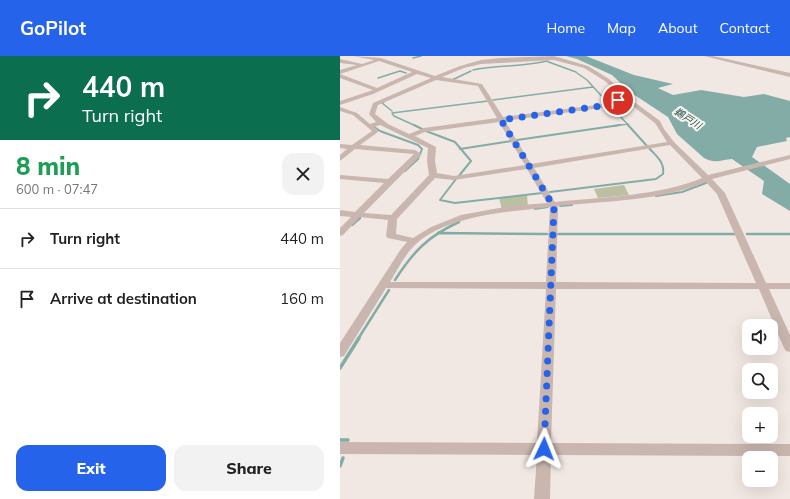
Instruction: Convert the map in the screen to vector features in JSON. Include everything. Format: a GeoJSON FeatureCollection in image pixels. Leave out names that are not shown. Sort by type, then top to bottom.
{"type":"FeatureCollection","features":[{"type":"Feature","properties":{"kind":"street"},"geometry":{"type":"LineString","coordinates":[[340,60],[344,56]]}},
{"type":"Feature","properties":{"kind":"street"},"geometry":{"type":"LineString","coordinates":[[355,56],[374,59],[383,58],[416,72],[435,78],[480,85],[554,207],[542,499]]}},
{"type":"Feature","properties":{"kind":"street"},"geometry":{"type":"LineString","coordinates":[[532,56],[539,58]]}},
{"type":"Feature","properties":{"kind":"street"},"geometry":{"type":"LineString","coordinates":[[706,56],[790,75]]}},
{"type":"Feature","properties":{"kind":"street"},"geometry":{"type":"LineString","coordinates":[[340,71],[383,58]]}},
{"type":"Feature","properties":{"kind":"street"},"geometry":{"type":"LineString","coordinates":[[433,175],[431,161],[432,147],[409,136],[396,132],[380,123],[372,114],[372,110],[378,102],[466,65],[481,62],[539,58],[560,59],[586,67],[607,80],[627,99],[658,122],[661,130],[672,143],[707,178],[725,199],[790,348]]}},
{"type":"Feature","properties":{"kind":"street"},"geometry":{"type":"LineString","coordinates":[[340,60],[362,65]]}},
{"type":"Feature","properties":{"kind":"street"},"geometry":{"type":"LineString","coordinates":[[340,103],[378,90],[416,72]]}},
{"type":"Feature","properties":{"kind":"street"},"geometry":{"type":"LineString","coordinates":[[340,76],[378,90]]}},
{"type":"Feature","properties":{"kind":"street"},"geometry":{"type":"LineString","coordinates":[[409,136],[424,130],[608,105],[609,102],[627,99]]}},
{"type":"Feature","properties":{"kind":"street"},"geometry":{"type":"LineString","coordinates":[[340,109],[355,114],[376,131],[353,147],[340,159]]}},
{"type":"Feature","properties":{"kind":"street"},"geometry":{"type":"LineString","coordinates":[[369,126],[380,123]]}},
{"type":"Feature","properties":{"kind":"street"},"geometry":{"type":"LineString","coordinates":[[433,175],[458,178],[672,143]]}},
{"type":"Feature","properties":{"kind":"street"},"geometry":{"type":"LineString","coordinates":[[340,146],[417,153],[417,156],[389,181],[340,233]]}},
{"type":"Feature","properties":{"kind":"street"},"geometry":{"type":"LineString","coordinates":[[340,353],[406,249],[434,229],[464,217],[496,211],[675,191],[707,178],[790,157]]}},
{"type":"Feature","properties":{"kind":"street"},"geometry":{"type":"LineString","coordinates":[[414,242],[391,236],[393,218],[433,175]]}},
{"type":"Feature","properties":{"kind":"street"},"geometry":{"type":"LineString","coordinates":[[340,177],[389,181]]}},
{"type":"Feature","properties":{"kind":"street"},"geometry":{"type":"LineString","coordinates":[[340,213],[393,218]]}},
{"type":"Feature","properties":{"kind":"street"},"geometry":{"type":"LineString","coordinates":[[383,285],[790,286]]}},
{"type":"Feature","properties":{"kind":"street"},"geometry":{"type":"LineString","coordinates":[[340,449],[790,450]]}},
{"type":"Feature","properties":{"kind":"green space"},"geometry":{"type":"Polygon","coordinates":[[[624,185],[629,195],[598,198],[594,189],[624,185]]]}},
{"type":"Feature","properties":{"kind":"green space"},"geometry":{"type":"Polygon","coordinates":[[[527,195],[528,206],[502,209],[499,198],[527,195]]]}},
{"type":"Feature","properties":{"kind":"water","name":"鵜戸川"},"geometry":{"type":"Polygon","coordinates":[[[566,56],[586,56],[634,75],[673,84],[658,88],[673,95],[701,90],[744,97],[764,94],[790,101],[790,137],[786,138],[787,141],[757,147],[752,157],[790,184],[790,211],[762,194],[764,181],[732,159],[715,161],[704,158],[677,134],[668,117],[630,92],[612,75],[577,59],[566,56]]]}},
{"type":"Feature","properties":{"kind":"waterway"},"geometry":{"type":"LineString","coordinates":[[413,58],[421,56]]}},
{"type":"Feature","properties":{"kind":"waterway"},"geometry":{"type":"LineString","coordinates":[[473,70],[546,61]]}},
{"type":"Feature","properties":{"kind":"waterway"},"geometry":{"type":"LineString","coordinates":[[546,61],[576,72]]}},
{"type":"Feature","properties":{"kind":"waterway"},"geometry":{"type":"LineString","coordinates":[[378,78],[400,71],[406,73]]}},
{"type":"Feature","properties":{"kind":"waterway"},"geometry":{"type":"LineString","coordinates":[[452,80],[471,71]]}},
{"type":"Feature","properties":{"kind":"waterway"},"geometry":{"type":"LineString","coordinates":[[577,73],[587,80],[607,102]]}},
{"type":"Feature","properties":{"kind":"waterway"},"geometry":{"type":"LineString","coordinates":[[493,100],[593,87]]}},
{"type":"Feature","properties":{"kind":"waterway"},"geometry":{"type":"LineString","coordinates":[[416,126],[394,116],[392,113],[488,101]]}},
{"type":"Feature","properties":{"kind":"waterway"},"geometry":{"type":"LineString","coordinates":[[384,102],[382,103],[392,111]]}},
{"type":"Feature","properties":{"kind":"waterway"},"geometry":{"type":"LineString","coordinates":[[609,104],[627,124]]}},
{"type":"Feature","properties":{"kind":"waterway"},"geometry":{"type":"LineString","coordinates":[[615,126],[627,124]]}},
{"type":"Feature","properties":{"kind":"waterway"},"geometry":{"type":"LineString","coordinates":[[615,126],[620,125]]}},
{"type":"Feature","properties":{"kind":"waterway"},"geometry":{"type":"LineString","coordinates":[[628,125],[647,146]]}},
{"type":"Feature","properties":{"kind":"waterway"},"geometry":{"type":"LineString","coordinates":[[373,126],[380,131],[418,145],[422,149],[418,159],[405,171]]}},
{"type":"Feature","properties":{"kind":"waterway"},"geometry":{"type":"LineString","coordinates":[[416,126],[422,129]]}},
{"type":"Feature","properties":{"kind":"waterway"},"geometry":{"type":"LineString","coordinates":[[517,140],[615,126]]}},
{"type":"Feature","properties":{"kind":"waterway"},"geometry":{"type":"LineString","coordinates":[[426,131],[455,142],[461,149]]}},
{"type":"Feature","properties":{"kind":"waterway"},"geometry":{"type":"LineString","coordinates":[[461,149],[511,141]]}},
{"type":"Feature","properties":{"kind":"waterway"},"geometry":{"type":"LineString","coordinates":[[550,192],[656,179],[663,174],[663,166],[649,148]]}},
{"type":"Feature","properties":{"kind":"waterway"},"geometry":{"type":"LineString","coordinates":[[458,177],[471,161],[461,149]]}},
{"type":"Feature","properties":{"kind":"waterway"},"geometry":{"type":"LineString","coordinates":[[456,179],[440,200],[455,203],[542,193]]}},
{"type":"Feature","properties":{"kind":"waterway"},"geometry":{"type":"LineString","coordinates":[[656,196],[682,192],[706,183]]}},
{"type":"Feature","properties":{"kind":"waterway"},"geometry":{"type":"LineString","coordinates":[[560,206],[572,205]]}},
{"type":"Feature","properties":{"kind":"waterway"},"geometry":{"type":"LineString","coordinates":[[535,209],[548,207]]}},
{"type":"Feature","properties":{"kind":"waterway"},"geometry":{"type":"LineString","coordinates":[[352,225],[360,218]]}},
{"type":"Feature","properties":{"kind":"waterway"},"geometry":{"type":"LineString","coordinates":[[438,233],[459,222]]}},
{"type":"Feature","properties":{"kind":"waterway"},"geometry":{"type":"LineString","coordinates":[[395,280],[415,253],[438,233]]}},
{"type":"Feature","properties":{"kind":"waterway"},"geometry":{"type":"LineString","coordinates":[[438,233],[547,234]]}},
{"type":"Feature","properties":{"kind":"waterway"},"geometry":{"type":"LineString","coordinates":[[558,234],[735,234]]}},
{"type":"Feature","properties":{"kind":"waterway"},"geometry":{"type":"LineString","coordinates":[[747,234],[790,234]]}},
{"type":"Feature","properties":{"kind":"waterway"},"geometry":{"type":"LineString","coordinates":[[358,339],[389,290]]}},
{"type":"Feature","properties":{"kind":"waterway"},"geometry":{"type":"LineString","coordinates":[[340,368],[359,338]]}},
{"type":"Feature","properties":{"kind":"waterway"},"geometry":{"type":"LineString","coordinates":[[340,440],[348,440]]}},
{"type":"Feature","properties":{"kind":"waterway"},"geometry":{"type":"LineString","coordinates":[[340,466],[343,458]]}},
{"type":"Feature","properties":{"kind":"route"},"geometry":{"type":"LineString","coordinates":[[544,449],[554,207],[501,120],[608,105],[609,102],[618,100]]}}]}
